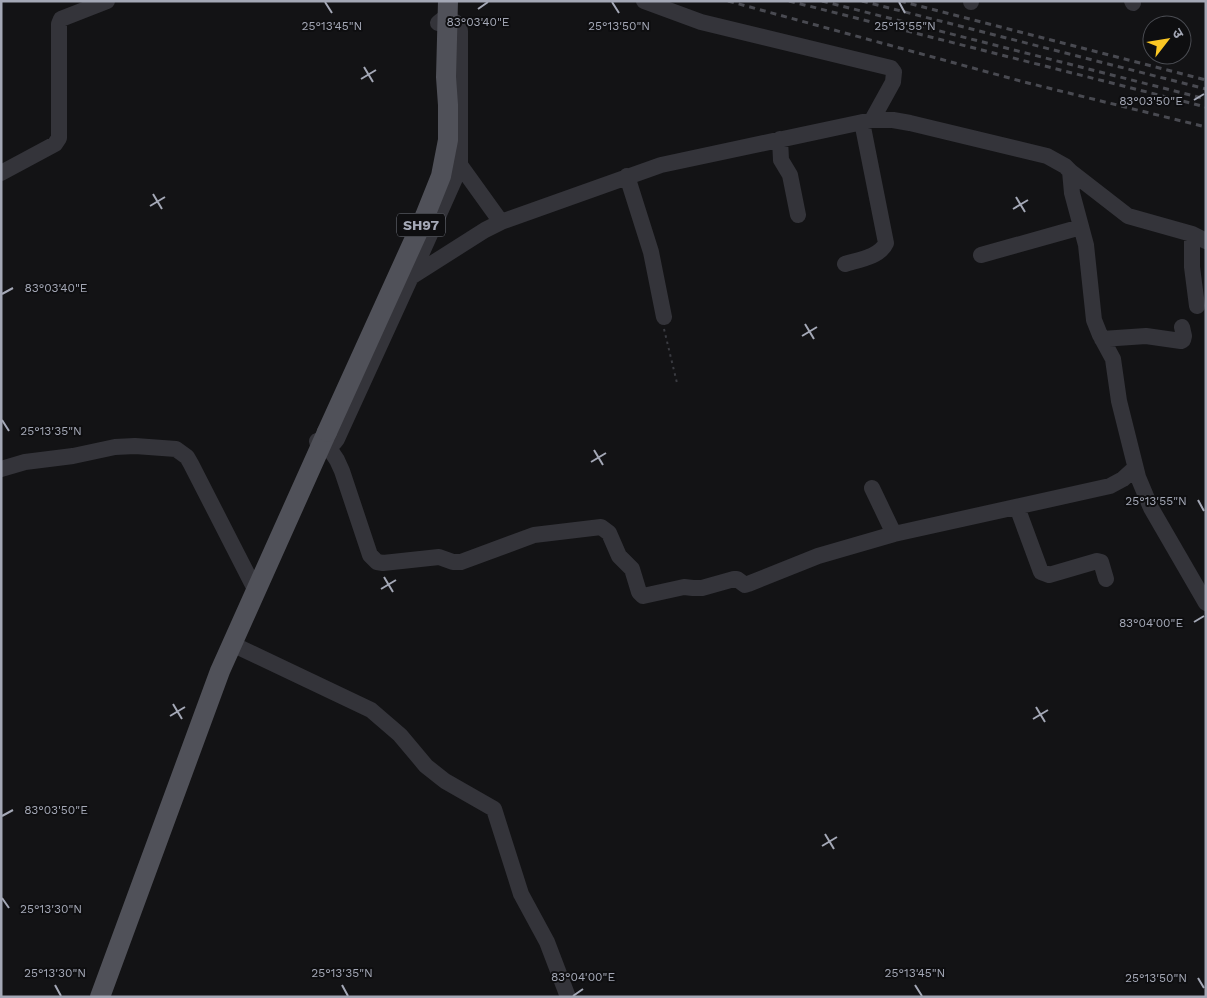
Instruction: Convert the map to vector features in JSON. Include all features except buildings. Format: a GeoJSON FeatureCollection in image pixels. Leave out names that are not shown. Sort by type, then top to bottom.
{"type":"FeatureCollection","features":[{"type":"Feature","properties":{"kind":"main road","name":"SH97"},"geometry":{"type":"LineString","coordinates":[[100,997],[217,680],[325,443],[441,176],[448,140],[446,77],[448,1]]}},
{"type":"Feature","properties":{"kind":"street"},"geometry":{"type":"LineString","coordinates":[[1,173],[55,144],[58,138],[59,24],[61,19],[107,1]]}},
{"type":"Feature","properties":{"kind":"street"},"geometry":{"type":"LineString","coordinates":[[644,1],[701,22],[891,68],[894,72],[893,82],[867,121],[886,243],[882,250],[845,264]]}},
{"type":"Feature","properties":{"kind":"street"},"geometry":{"type":"LineString","coordinates":[[443,19],[454,22],[459,26],[460,31],[460,164],[457,174],[337,440],[325,443],[317,444],[318,429],[436,169],[442,130],[437,25],[443,19]]}},
{"type":"Feature","properties":{"kind":"street"},"geometry":{"type":"LineString","coordinates":[[411,277],[485,230],[501,222],[627,176],[681,160],[867,121],[888,120],[910,123],[1047,156],[1065,166],[1128,216],[1199,238],[1192,267],[1197,306]]}},
{"type":"Feature","properties":{"kind":"street"},"geometry":{"type":"LineString","coordinates":[[780,140],[781,160],[790,175],[798,215]]}},
{"type":"Feature","properties":{"kind":"street"},"geometry":{"type":"LineString","coordinates":[[460,164],[501,222]]}},
{"type":"Feature","properties":{"kind":"street"},"geometry":{"type":"LineString","coordinates":[[1070,171],[1072,193],[1086,245],[1094,320],[1115,367],[1118,396],[1135,468],[1151,508],[1206,603]]}},
{"type":"Feature","properties":{"kind":"street"},"geometry":{"type":"LineString","coordinates":[[627,176],[651,252],[664,317]]}},
{"type":"Feature","properties":{"kind":"street"},"geometry":{"type":"LineString","coordinates":[[981,255],[1081,227]]}},
{"type":"Feature","properties":{"kind":"street"},"geometry":{"type":"LineString","coordinates":[[1102,339],[1146,336],[1181,341],[1184,336],[1182,327]]}},
{"type":"Feature","properties":{"kind":"street"},"geometry":{"type":"LineString","coordinates":[[325,443],[342,471],[370,555],[377,562],[439,557],[454,562],[461,562],[534,535],[601,527],[608,532],[620,556],[632,569],[641,594],[646,596],[684,586],[702,588],[734,579],[737,579],[742,584],[748,584],[818,556],[894,534],[1110,486],[1123,479],[1135,468]]}},
{"type":"Feature","properties":{"kind":"street"},"geometry":{"type":"LineString","coordinates":[[1,469],[25,462],[115,448],[135,446],[176,449],[182,452],[191,464],[256,591]]}},
{"type":"Feature","properties":{"kind":"street"},"geometry":{"type":"LineString","coordinates":[[872,488],[894,534]]}},
{"type":"Feature","properties":{"kind":"street"},"geometry":{"type":"LineString","coordinates":[[1017,507],[1041,572],[1049,575],[1098,560],[1101,562],[1106,578]]}},
{"type":"Feature","properties":{"kind":"street"},"geometry":{"type":"LineString","coordinates":[[232,644],[371,710],[400,735],[426,766],[445,781],[494,809],[521,894],[547,942],[568,997]]}},
{"type":"Feature","properties":{"kind":"path"},"geometry":{"type":"LineString","coordinates":[[664,317],[665,336],[677,383]]}},
{"type":"Feature","properties":{"kind":"railway"},"geometry":{"type":"LineString","coordinates":[[728,1],[1024,82],[1206,127]]}},
{"type":"Feature","properties":{"kind":"railway"},"geometry":{"type":"LineString","coordinates":[[789,1],[1206,107]]}},
{"type":"Feature","properties":{"kind":"railway"},"geometry":{"type":"LineString","coordinates":[[822,1],[1206,99]]}},
{"type":"Feature","properties":{"kind":"railway"},"geometry":{"type":"LineString","coordinates":[[862,1],[1206,89]]}},
{"type":"Feature","properties":{"kind":"railway"},"geometry":{"type":"LineString","coordinates":[[900,1],[1206,80]]}}]}
